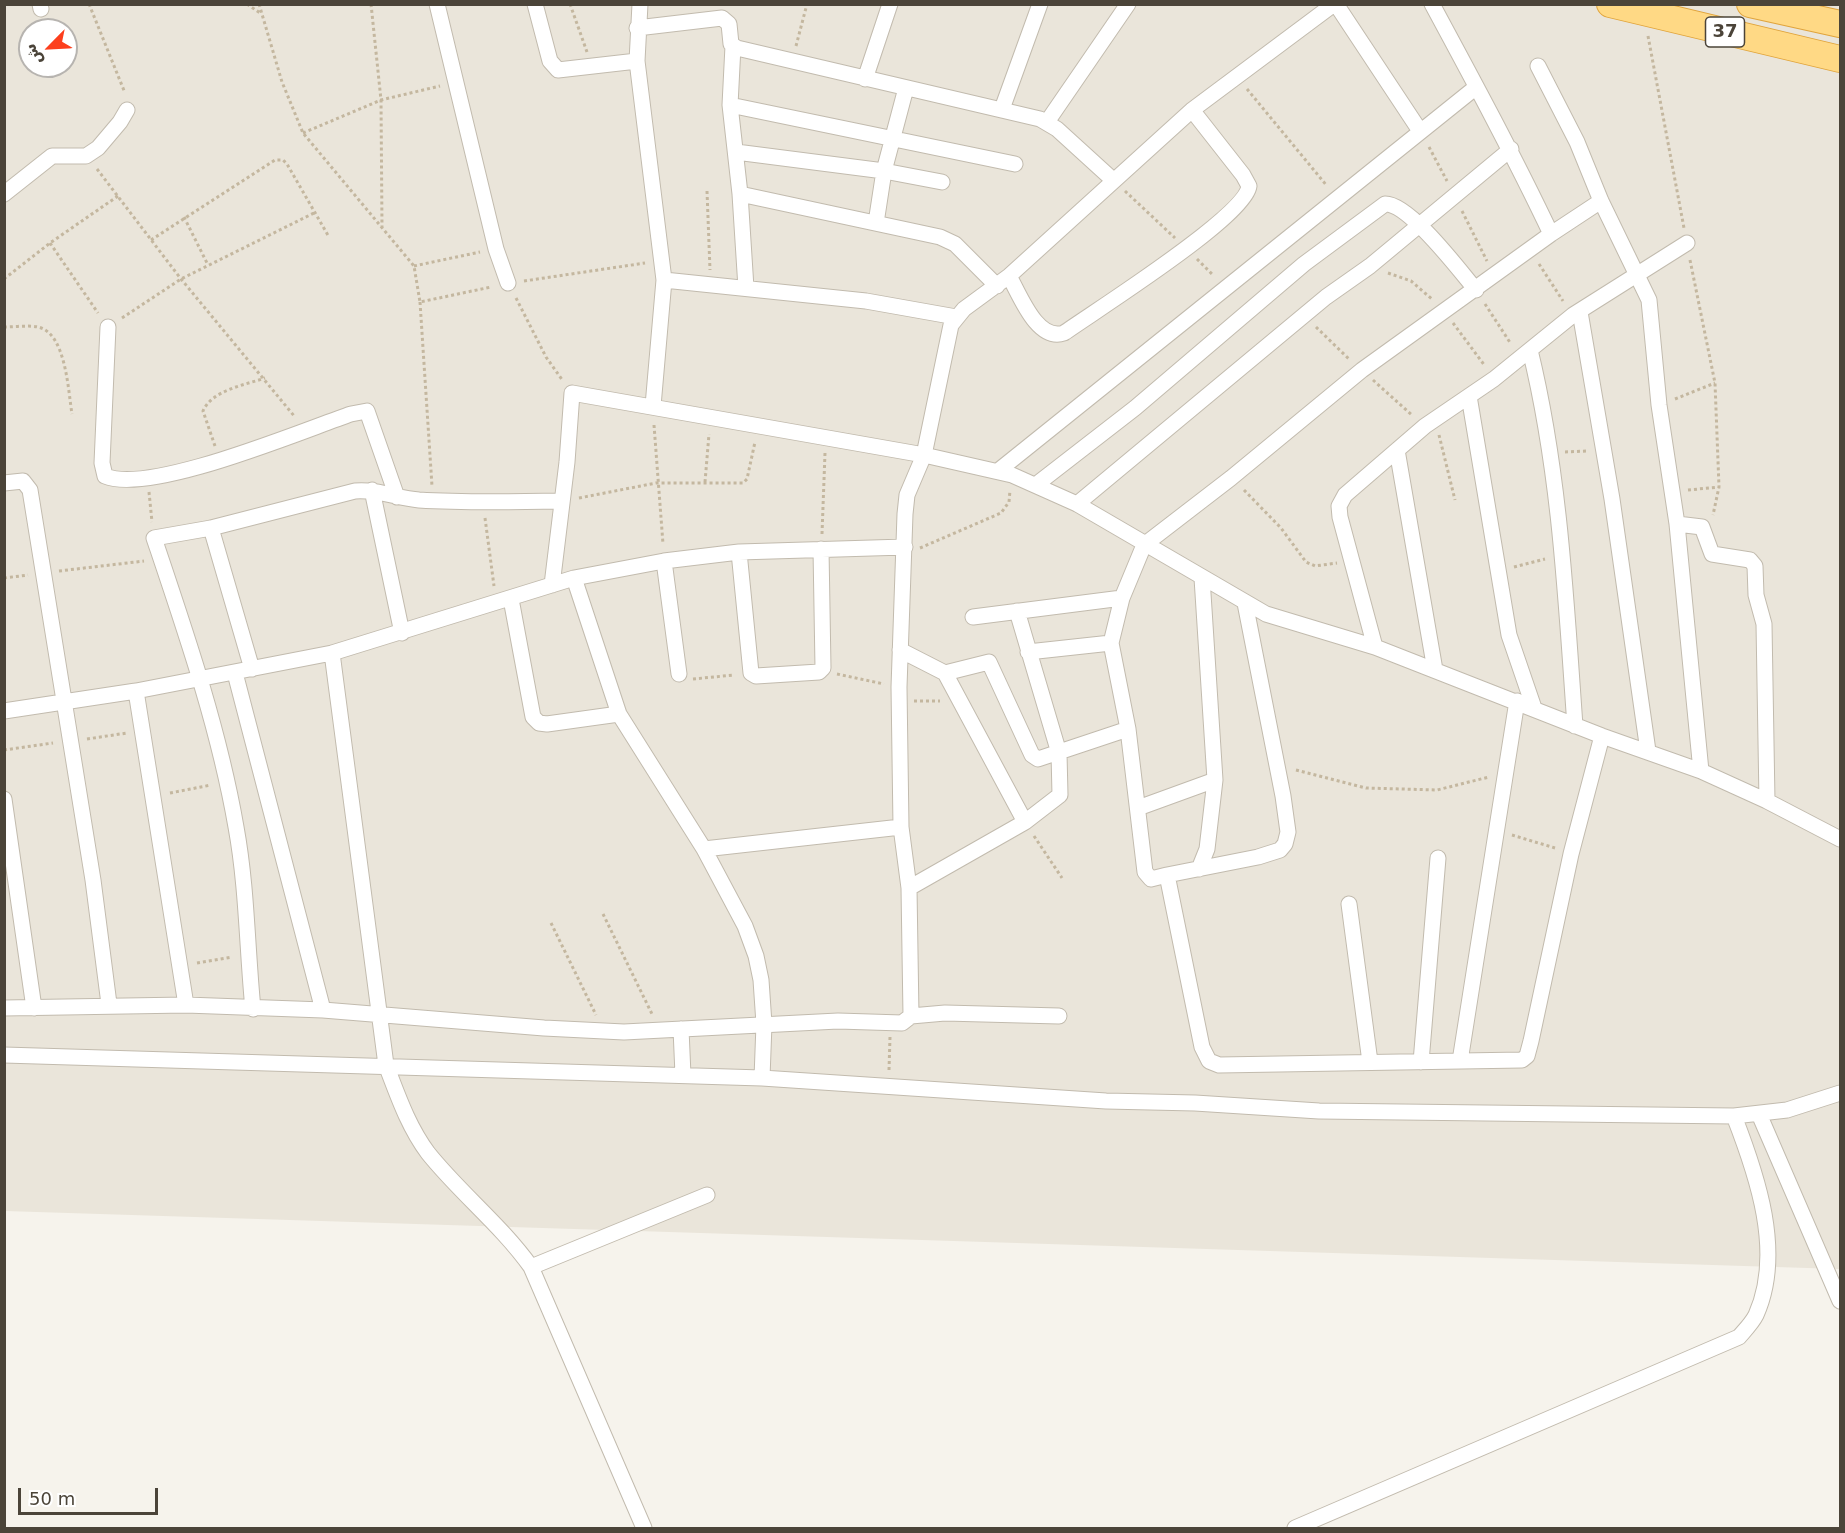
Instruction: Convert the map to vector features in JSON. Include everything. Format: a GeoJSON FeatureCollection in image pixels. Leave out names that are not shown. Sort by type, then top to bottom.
{"type":"FeatureCollection","features":[{"type":"Feature","properties":{"kind":"highway","name":"37"},"geometry":{"type":"LineString","coordinates":[[1610,4],[1840,59]]}},
{"type":"Feature","properties":{"kind":"highway","name":"37"},"geometry":{"type":"LineString","coordinates":[[1750,4],[1840,24]]}},
{"type":"Feature","properties":{"kind":"street"},"geometry":{"type":"LineString","coordinates":[[436,4],[496,249],[508,283]]}},
{"type":"Feature","properties":{"kind":"street"},"geometry":{"type":"LineString","coordinates":[[535,4],[553,67],[564,70],[637,61]]}},
{"type":"Feature","properties":{"kind":"street"},"geometry":{"type":"LineString","coordinates":[[640,4],[637,61],[664,280],[653,406]]}},
{"type":"Feature","properties":{"kind":"street"},"geometry":{"type":"LineString","coordinates":[[865,79],[890,4]]}},
{"type":"Feature","properties":{"kind":"street"},"geometry":{"type":"LineString","coordinates":[[1002,109],[1040,4]]}},
{"type":"Feature","properties":{"kind":"street"},"geometry":{"type":"LineString","coordinates":[[1047,122],[1128,4]]}},
{"type":"Feature","properties":{"kind":"street"},"geometry":{"type":"LineString","coordinates":[[911,1016],[909,888],[901,827],[899,694],[907,495],[924,454],[947,340],[956,317],[1009,276],[1192,110],[1335,4],[1420,131]]}},
{"type":"Feature","properties":{"kind":"street"},"geometry":{"type":"LineString","coordinates":[[1432,4],[1475,88],[1511,149],[1551,234]]}},
{"type":"Feature","properties":{"kind":"street"},"geometry":{"type":"LineString","coordinates":[[638,28],[722,18],[729,24],[730,42],[734,46],[792,62],[1002,109],[1047,122],[1113,180]]}},
{"type":"Feature","properties":{"kind":"street"},"geometry":{"type":"LineString","coordinates":[[734,46],[730,105],[740,194],[746,288]]}},
{"type":"Feature","properties":{"kind":"street"},"geometry":{"type":"LineString","coordinates":[[1538,66],[1577,142],[1601,201],[1649,300],[1659,405],[1677,524],[1701,771]]}},
{"type":"Feature","properties":{"kind":"street"},"geometry":{"type":"LineString","coordinates":[[876,222],[884,171],[906,87]]}},
{"type":"Feature","properties":{"kind":"street"},"geometry":{"type":"LineString","coordinates":[[1005,473],[1224,286],[1338,200],[1475,88]]}},
{"type":"Feature","properties":{"kind":"street"},"geometry":{"type":"LineString","coordinates":[[730,105],[892,140],[963,151],[1015,164]]}},
{"type":"Feature","properties":{"kind":"street"},"geometry":{"type":"LineString","coordinates":[[4,194],[52,156],[86,156],[106,141],[127,110]]}},
{"type":"Feature","properties":{"kind":"street"},"geometry":{"type":"LineString","coordinates":[[1009,276],[1038,323],[1048,334],[1056,336],[1064,333],[1187,248],[1244,199],[1249,186],[1192,110]]}},
{"type":"Feature","properties":{"kind":"street"},"geometry":{"type":"LineString","coordinates":[[1077,504],[1511,149]]}},
{"type":"Feature","properties":{"kind":"street"},"geometry":{"type":"LineString","coordinates":[[736,152],[884,171],[942,182]]}},
{"type":"Feature","properties":{"kind":"street"},"geometry":{"type":"LineString","coordinates":[[740,194],[923,232],[955,244],[997,286]]}},
{"type":"Feature","properties":{"kind":"street"},"geometry":{"type":"LineString","coordinates":[[1245,603],[1288,832],[1285,844],[1280,850],[1258,857],[1151,879],[1145,872],[1128,729],[1111,643],[1122,598],[1144,545],[1232,478],[1362,370],[1445,313],[1551,234],[1601,201]]}},
{"type":"Feature","properties":{"kind":"street"},"geometry":{"type":"LineString","coordinates":[[1037,484],[1135,408],[1304,264],[1380,207],[1391,204],[1396,206],[1418,225],[1435,241],[1476,290]]}},
{"type":"Feature","properties":{"kind":"street"},"geometry":{"type":"LineString","coordinates":[[1375,647],[1340,517],[1339,506],[1345,495],[1430,423],[1494,379],[1576,314],[1687,243]]}},
{"type":"Feature","properties":{"kind":"street"},"geometry":{"type":"LineString","coordinates":[[664,280],[866,300],[956,317]]}},
{"type":"Feature","properties":{"kind":"street"},"geometry":{"type":"LineString","coordinates":[[1576,314],[1612,499],[1647,751]]}},
{"type":"Feature","properties":{"kind":"street"},"geometry":{"type":"LineString","coordinates":[[108,327],[103,473],[111,479],[147,478],[220,461],[304,430],[367,411],[397,497]]}},
{"type":"Feature","properties":{"kind":"street"},"geometry":{"type":"LineString","coordinates":[[1525,354],[1551,454],[1563,554],[1575,726]]}},
{"type":"Feature","properties":{"kind":"street"},"geometry":{"type":"LineString","coordinates":[[552,585],[572,393],[653,406],[826,440],[924,454],[1005,473],[1037,484],[1077,504],[1245,603],[1285,622],[1375,647],[1517,701],[1575,726],[1701,771],[1767,801],[1840,839]]}},
{"type":"Feature","properties":{"kind":"street"},"geometry":{"type":"LineString","coordinates":[[1469,396],[1510,643],[1534,708]]}},
{"type":"Feature","properties":{"kind":"street"},"geometry":{"type":"LineString","coordinates":[[1397,450],[1435,670]]}},
{"type":"Feature","properties":{"kind":"street"},"geometry":{"type":"LineString","coordinates":[[4,483],[23,481],[29,486],[109,1004]]}},
{"type":"Feature","properties":{"kind":"street"},"geometry":{"type":"LineString","coordinates":[[253,1009],[242,872],[227,782],[199,678],[154,538],[211,528],[355,491],[372,490],[397,497],[432,501],[562,501]]}},
{"type":"Feature","properties":{"kind":"street"},"geometry":{"type":"LineString","coordinates":[[372,490],[402,633]]}},
{"type":"Feature","properties":{"kind":"street"},"geometry":{"type":"LineString","coordinates":[[1677,524],[1702,527],[1712,554],[1750,560],[1755,566],[1756,595],[1764,624],[1767,801]]}},
{"type":"Feature","properties":{"kind":"street"},"geometry":{"type":"LineString","coordinates":[[211,528],[252,669]]}},
{"type":"Feature","properties":{"kind":"street"},"geometry":{"type":"LineString","coordinates":[[4,711],[136,691],[332,652],[402,633],[574,578],[664,561],[739,552],[821,549],[905,551]]}},
{"type":"Feature","properties":{"kind":"street"},"geometry":{"type":"LineString","coordinates":[[739,552],[751,673],[756,676],[821,670],[824,665],[821,549]]}},
{"type":"Feature","properties":{"kind":"street"},"geometry":{"type":"LineString","coordinates":[[664,561],[679,674]]}},
{"type":"Feature","properties":{"kind":"street"},"geometry":{"type":"LineString","coordinates":[[574,578],[619,714],[704,849],[745,926],[756,956],[761,980],[764,1024],[762,1078]]}},
{"type":"Feature","properties":{"kind":"street"},"geometry":{"type":"LineString","coordinates":[[1199,869],[1207,849],[1215,780],[1202,578]]}},
{"type":"Feature","properties":{"kind":"street"},"geometry":{"type":"LineString","coordinates":[[973,617],[1122,598]]}},
{"type":"Feature","properties":{"kind":"street"},"geometry":{"type":"LineString","coordinates":[[511,599],[533,717],[538,723],[547,724],[619,714]]}},
{"type":"Feature","properties":{"kind":"street"},"geometry":{"type":"LineString","coordinates":[[909,888],[1024,822],[1060,795],[1059,753],[1017,612]]}},
{"type":"Feature","properties":{"kind":"street"},"geometry":{"type":"LineString","coordinates":[[1028,652],[1111,643]]}},
{"type":"Feature","properties":{"kind":"street"},"geometry":{"type":"LineString","coordinates":[[900,650],[945,673],[1024,822]]}},
{"type":"Feature","properties":{"kind":"street"},"geometry":{"type":"LineString","coordinates":[[332,652],[386,1065],[408,1123],[428,1153],[513,1242],[531,1267],[644,1528]]}},
{"type":"Feature","properties":{"kind":"street"},"geometry":{"type":"LineString","coordinates":[[945,673],[989,662],[1032,755],[1038,759],[1128,729]]}},
{"type":"Feature","properties":{"kind":"street"},"geometry":{"type":"LineString","coordinates":[[235,673],[323,1010]]}},
{"type":"Feature","properties":{"kind":"street"},"geometry":{"type":"LineString","coordinates":[[136,691],[186,1005]]}},
{"type":"Feature","properties":{"kind":"street"},"geometry":{"type":"LineString","coordinates":[[1460,1061],[1517,701]]}},
{"type":"Feature","properties":{"kind":"street"},"geometry":{"type":"LineString","coordinates":[[1167,875],[1202,1047],[1209,1061],[1219,1065],[1519,1061],[1527,1056],[1571,854],[1602,736]]}},
{"type":"Feature","properties":{"kind":"street"},"geometry":{"type":"LineString","coordinates":[[1138,808],[1215,780]]}},
{"type":"Feature","properties":{"kind":"street"},"geometry":{"type":"LineString","coordinates":[[4,799],[34,1008]]}},
{"type":"Feature","properties":{"kind":"street"},"geometry":{"type":"LineString","coordinates":[[704,849],[901,827]]}},
{"type":"Feature","properties":{"kind":"street"},"geometry":{"type":"LineString","coordinates":[[1421,1062],[1438,858]]}},
{"type":"Feature","properties":{"kind":"street"},"geometry":{"type":"LineString","coordinates":[[1349,904],[1370,1062]]}},
{"type":"Feature","properties":{"kind":"street"},"geometry":{"type":"LineString","coordinates":[[4,1008],[109,1004],[186,1005],[323,1010],[604,1030],[660,1031],[838,1021],[902,1023],[911,1016],[945,1013],[1059,1016]]}},
{"type":"Feature","properties":{"kind":"street"},"geometry":{"type":"LineString","coordinates":[[681,1029],[683,1075]]}},
{"type":"Feature","properties":{"kind":"street"},"geometry":{"type":"LineString","coordinates":[[4,1055],[762,1078],[888,1088],[1319,1111],[1734,1116],[1787,1110],[1840,1093]]}},
{"type":"Feature","properties":{"kind":"street"},"geometry":{"type":"LineString","coordinates":[[1759,1114],[1840,1301]]}},
{"type":"Feature","properties":{"kind":"street"},"geometry":{"type":"LineString","coordinates":[[1296,1528],[1739,1337],[1755,1318],[1762,1297],[1767,1247],[1764,1206],[1751,1160],[1734,1116]]}},
{"type":"Feature","properties":{"kind":"street"},"geometry":{"type":"LineString","coordinates":[[531,1267],[707,1195]]}},
{"type":"Feature","properties":{"kind":"path"},"geometry":{"type":"LineString","coordinates":[[89,4],[126,97],[127,110]]}},
{"type":"Feature","properties":{"kind":"path"},"geometry":{"type":"LineString","coordinates":[[247,4],[260,13]]}},
{"type":"Feature","properties":{"kind":"path"},"geometry":{"type":"LineString","coordinates":[[259,4],[282,82],[303,133],[414,266],[420,302],[432,501]]}},
{"type":"Feature","properties":{"kind":"path"},"geometry":{"type":"LineString","coordinates":[[371,4],[381,100],[382,227]]}},
{"type":"Feature","properties":{"kind":"path"},"geometry":{"type":"LineString","coordinates":[[570,4],[592,68]]}},
{"type":"Feature","properties":{"kind":"path"},"geometry":{"type":"LineString","coordinates":[[792,62],[807,4]]}},
{"type":"Feature","properties":{"kind":"path"},"geometry":{"type":"LineString","coordinates":[[1644,13],[1674,186],[1715,383],[1719,487],[1673,491]]}},
{"type":"Feature","properties":{"kind":"path"},"geometry":{"type":"LineString","coordinates":[[1237,76],[1338,200]]}},
{"type":"Feature","properties":{"kind":"path"},"geometry":{"type":"LineString","coordinates":[[303,133],[381,100],[456,83]]}},
{"type":"Feature","properties":{"kind":"path"},"geometry":{"type":"LineString","coordinates":[[4,88],[4,98]]}},
{"type":"Feature","properties":{"kind":"path"},"geometry":{"type":"LineString","coordinates":[[1420,131],[1495,276]]}},
{"type":"Feature","properties":{"kind":"path"},"geometry":{"type":"LineString","coordinates":[[86,156],[181,279],[265,378],[304,430]]}},
{"type":"Feature","properties":{"kind":"path"},"geometry":{"type":"LineString","coordinates":[[151,240],[275,160],[283,160],[287,164],[328,237]]}},
{"type":"Feature","properties":{"kind":"path"},"geometry":{"type":"LineString","coordinates":[[1113,180],[1187,248],[1224,286]]}},
{"type":"Feature","properties":{"kind":"path"},"geometry":{"type":"LineString","coordinates":[[706,191],[711,285]]}},
{"type":"Feature","properties":{"kind":"path"},"geometry":{"type":"LineString","coordinates":[[4,279],[117,196]]}},
{"type":"Feature","properties":{"kind":"path"},"geometry":{"type":"LineString","coordinates":[[50,243],[108,327],[181,279],[316,212]]}},
{"type":"Feature","properties":{"kind":"path"},"geometry":{"type":"LineString","coordinates":[[184,217],[208,265]]}},
{"type":"Feature","properties":{"kind":"path"},"geometry":{"type":"LineString","coordinates":[[414,266],[496,249]]}},
{"type":"Feature","properties":{"kind":"path"},"geometry":{"type":"LineString","coordinates":[[1529,250],[1576,314]]}},
{"type":"Feature","properties":{"kind":"path"},"geometry":{"type":"LineString","coordinates":[[420,302],[508,283],[661,260]]}},
{"type":"Feature","properties":{"kind":"path"},"geometry":{"type":"LineString","coordinates":[[1370,266],[1412,281],[1445,313],[1494,379]]}},
{"type":"Feature","properties":{"kind":"path"},"geometry":{"type":"LineString","coordinates":[[508,283],[546,357],[572,393]]}},
{"type":"Feature","properties":{"kind":"path"},"geometry":{"type":"LineString","coordinates":[[1476,290],[1525,354]]}},
{"type":"Feature","properties":{"kind":"path"},"geometry":{"type":"LineString","coordinates":[[1304,316],[1362,370],[1430,423],[1455,500]]}},
{"type":"Feature","properties":{"kind":"path"},"geometry":{"type":"LineString","coordinates":[[4,327],[39,327],[56,339],[63,361],[72,414]]}},
{"type":"Feature","properties":{"kind":"path"},"geometry":{"type":"LineString","coordinates":[[220,461],[203,411],[207,402],[217,395],[265,378]]}},
{"type":"Feature","properties":{"kind":"path"},"geometry":{"type":"LineString","coordinates":[[1659,405],[1715,383]]}},
{"type":"Feature","properties":{"kind":"path"},"geometry":{"type":"LineString","coordinates":[[653,406],[656,483],[664,561]]}},
{"type":"Feature","properties":{"kind":"path"},"geometry":{"type":"LineString","coordinates":[[705,482],[711,417]]}},
{"type":"Feature","properties":{"kind":"path"},"geometry":{"type":"LineString","coordinates":[[562,501],[656,483],[739,484],[747,479],[758,427]]}},
{"type":"Feature","properties":{"kind":"path"},"geometry":{"type":"LineString","coordinates":[[821,549],[826,440]]}},
{"type":"Feature","properties":{"kind":"path"},"geometry":{"type":"LineString","coordinates":[[1551,454],[1602,450]]}},
{"type":"Feature","properties":{"kind":"path"},"geometry":{"type":"LineString","coordinates":[[905,551],[1001,513],[1009,502],[1005,473]]}},
{"type":"Feature","properties":{"kind":"path"},"geometry":{"type":"LineString","coordinates":[[147,478],[154,538]]}},
{"type":"Feature","properties":{"kind":"path"},"geometry":{"type":"LineString","coordinates":[[1232,478],[1274,519],[1310,566],[1353,561]]}},
{"type":"Feature","properties":{"kind":"path"},"geometry":{"type":"LineString","coordinates":[[483,502],[496,604]]}},
{"type":"Feature","properties":{"kind":"path"},"geometry":{"type":"LineString","coordinates":[[1497,572],[1563,554]]}},
{"type":"Feature","properties":{"kind":"path"},"geometry":{"type":"LineString","coordinates":[[4,578],[113,563],[161,560]]}},
{"type":"Feature","properties":{"kind":"path"},"geometry":{"type":"LineString","coordinates":[[821,670],[899,694],[960,701]]}},
{"type":"Feature","properties":{"kind":"path"},"geometry":{"type":"LineString","coordinates":[[679,674],[687,680],[751,673]]}},
{"type":"Feature","properties":{"kind":"path"},"geometry":{"type":"LineString","coordinates":[[4,750],[142,730]]}},
{"type":"Feature","properties":{"kind":"path"},"geometry":{"type":"LineString","coordinates":[[1276,765],[1366,788],[1437,790],[1505,773]]}},
{"type":"Feature","properties":{"kind":"path"},"geometry":{"type":"LineString","coordinates":[[152,797],[227,782]]}},
{"type":"Feature","properties":{"kind":"path"},"geometry":{"type":"LineString","coordinates":[[1024,822],[1062,878]]}},
{"type":"Feature","properties":{"kind":"path"},"geometry":{"type":"LineString","coordinates":[[1498,830],[1571,854]]}},
{"type":"Feature","properties":{"kind":"path"},"geometry":{"type":"LineString","coordinates":[[603,914],[660,1031]]}},
{"type":"Feature","properties":{"kind":"path"},"geometry":{"type":"LineString","coordinates":[[551,923],[604,1030]]}},
{"type":"Feature","properties":{"kind":"path"},"geometry":{"type":"LineString","coordinates":[[180,965],[247,955]]}},
{"type":"Feature","properties":{"kind":"path"},"geometry":{"type":"LineString","coordinates":[[888,1088],[891,1023]]}},
{"type":"Feature","properties":{"kind":"shaded area"},"geometry":{"type":"Polygon","coordinates":[[[5,5],[1840,5],[1839,1269],[5,1211],[5,5]]]}}]}
